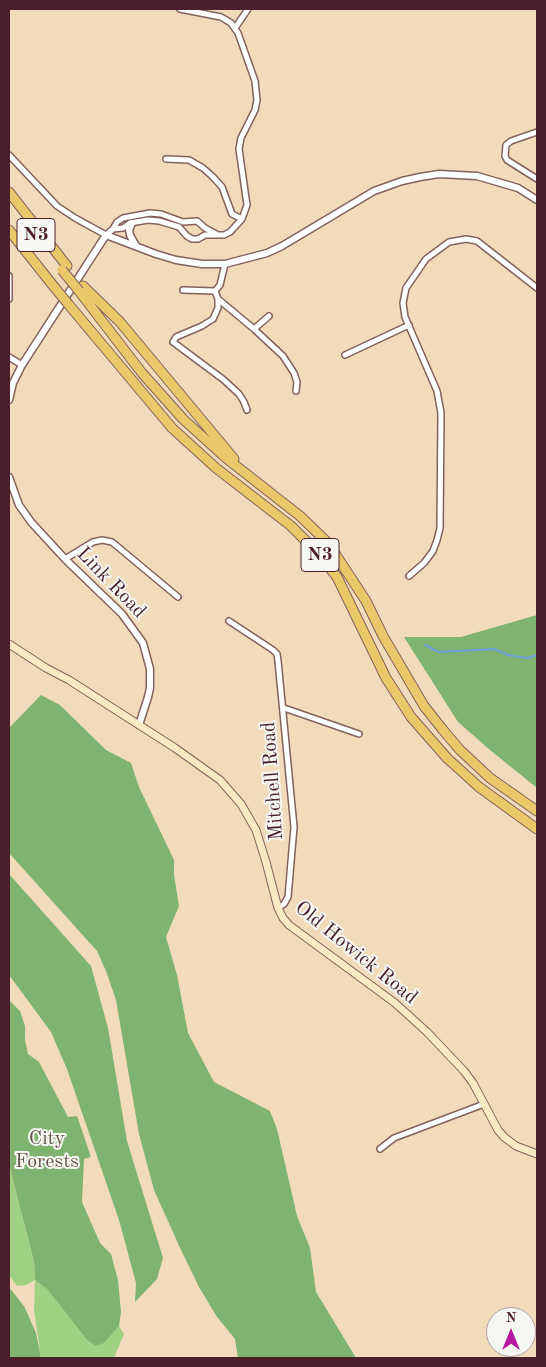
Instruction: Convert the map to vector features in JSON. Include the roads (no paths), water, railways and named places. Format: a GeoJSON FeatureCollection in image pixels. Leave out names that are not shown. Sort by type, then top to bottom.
{"type":"FeatureCollection","features":[{"type":"Feature","properties":{"kind":"highway"},"geometry":{"type":"LineString","coordinates":[[9,192],[64,268]]}},
{"type":"Feature","properties":{"kind":"highway","name":"N3"},"geometry":{"type":"LineString","coordinates":[[9,200],[81,288],[142,372],[183,419],[226,458],[300,516],[328,543],[366,601],[383,636],[424,706],[460,750],[490,778],[537,811]]}},
{"type":"Feature","properties":{"kind":"highway","name":"N3"},"geometry":{"type":"LineString","coordinates":[[9,230],[172,428],[216,468],[290,526],[318,553],[337,577],[386,678],[411,717],[447,758],[479,787],[537,829]]}},
{"type":"Feature","properties":{"kind":"highway"},"geometry":{"type":"LineString","coordinates":[[81,288],[120,322],[233,458],[261,485]]}},
{"type":"Feature","properties":{"kind":"main road","name":"Old Howick Road"},"geometry":{"type":"LineString","coordinates":[[9,644],[139,725],[220,780],[241,804],[256,830],[278,908],[289,925],[395,1003],[427,1032],[464,1071],[504,1137],[516,1146],[537,1154]]}},
{"type":"Feature","properties":{"kind":"street"},"geometry":{"type":"LineString","coordinates":[[113,229],[123,228],[139,221],[159,221],[179,227],[192,239],[198,239],[205,235],[219,236],[230,232],[242,219],[246,210],[248,200],[239,149],[241,138],[255,110],[257,90],[245,49],[235,28],[221,17],[180,9]]}},
{"type":"Feature","properties":{"kind":"street"},"geometry":{"type":"LineString","coordinates":[[235,28],[248,9]]}},
{"type":"Feature","properties":{"kind":"street"},"geometry":{"type":"LineString","coordinates":[[537,132],[512,141],[506,145],[505,152],[507,160],[537,179]]}},
{"type":"Feature","properties":{"kind":"street"},"geometry":{"type":"LineString","coordinates":[[9,155],[57,206],[106,234],[176,260],[202,264],[225,264],[275,249],[374,191],[420,177],[438,174],[477,176],[518,188],[537,200]]}},
{"type":"Feature","properties":{"kind":"street"},"geometry":{"type":"LineString","coordinates":[[166,159],[189,160],[203,168],[222,187],[232,214],[242,219]]}},
{"type":"Feature","properties":{"kind":"street"},"geometry":{"type":"LineString","coordinates":[[9,400],[13,383],[22,365],[106,234],[113,229],[117,222],[123,218],[150,212],[183,222],[197,221],[219,236]]}},
{"type":"Feature","properties":{"kind":"street"},"geometry":{"type":"LineString","coordinates":[[132,223],[130,236],[136,246]]}},
{"type":"Feature","properties":{"kind":"street"},"geometry":{"type":"LineString","coordinates":[[409,576],[424,563],[433,551],[440,528],[441,413],[437,391],[403,310],[403,295],[406,288],[426,259],[450,242],[466,239],[477,241],[537,288]]}},
{"type":"Feature","properties":{"kind":"street"},"geometry":{"type":"LineString","coordinates":[[215,291],[220,285],[225,264]]}},
{"type":"Feature","properties":{"kind":"street"},"geometry":{"type":"LineString","coordinates":[[9,276],[9,300]]}},
{"type":"Feature","properties":{"kind":"street"},"geometry":{"type":"LineString","coordinates":[[183,290],[215,291]]}},
{"type":"Feature","properties":{"kind":"street"},"geometry":{"type":"LineString","coordinates":[[215,291],[218,299],[218,308],[213,319],[176,337],[173,342],[216,373],[238,394],[247,410]]}},
{"type":"Feature","properties":{"kind":"street"},"geometry":{"type":"LineString","coordinates":[[218,299],[288,361],[294,372],[296,391]]}},
{"type":"Feature","properties":{"kind":"street"},"geometry":{"type":"LineString","coordinates":[[254,329],[269,316]]}},
{"type":"Feature","properties":{"kind":"street"},"geometry":{"type":"LineString","coordinates":[[345,355],[408,325]]}},
{"type":"Feature","properties":{"kind":"street"},"geometry":{"type":"LineString","coordinates":[[9,357],[22,365]]}},
{"type":"Feature","properties":{"kind":"street","name":"Link Road"},"geometry":{"type":"LineString","coordinates":[[9,477],[19,505],[37,530],[64,559],[122,614],[143,643],[150,670],[150,688],[139,725]]}},
{"type":"Feature","properties":{"kind":"street"},"geometry":{"type":"LineString","coordinates":[[64,559],[93,542],[102,540],[112,542],[178,597]]}},
{"type":"Feature","properties":{"kind":"street","name":"Mitchell Road"},"geometry":{"type":"LineString","coordinates":[[229,621],[273,650],[276,654],[284,708],[294,840],[288,897],[284,904],[278,908]]}},
{"type":"Feature","properties":{"kind":"street","name":"Mitchell Road"},"geometry":{"type":"LineString","coordinates":[[284,708],[359,734]]}},
{"type":"Feature","properties":{"kind":"street"},"geometry":{"type":"LineString","coordinates":[[380,1149],[394,1138],[484,1104]]}},
{"type":"Feature","properties":{"kind":"waterway"},"geometry":{"type":"LineString","coordinates":[[425,645],[439,652],[494,649],[508,655],[528,658],[537,655]]}},
{"type":"Feature","properties":{"kind":"park label","name":"City Forests"},"geometry":{"type":"Point","coordinates":[47,1150]}}]}
